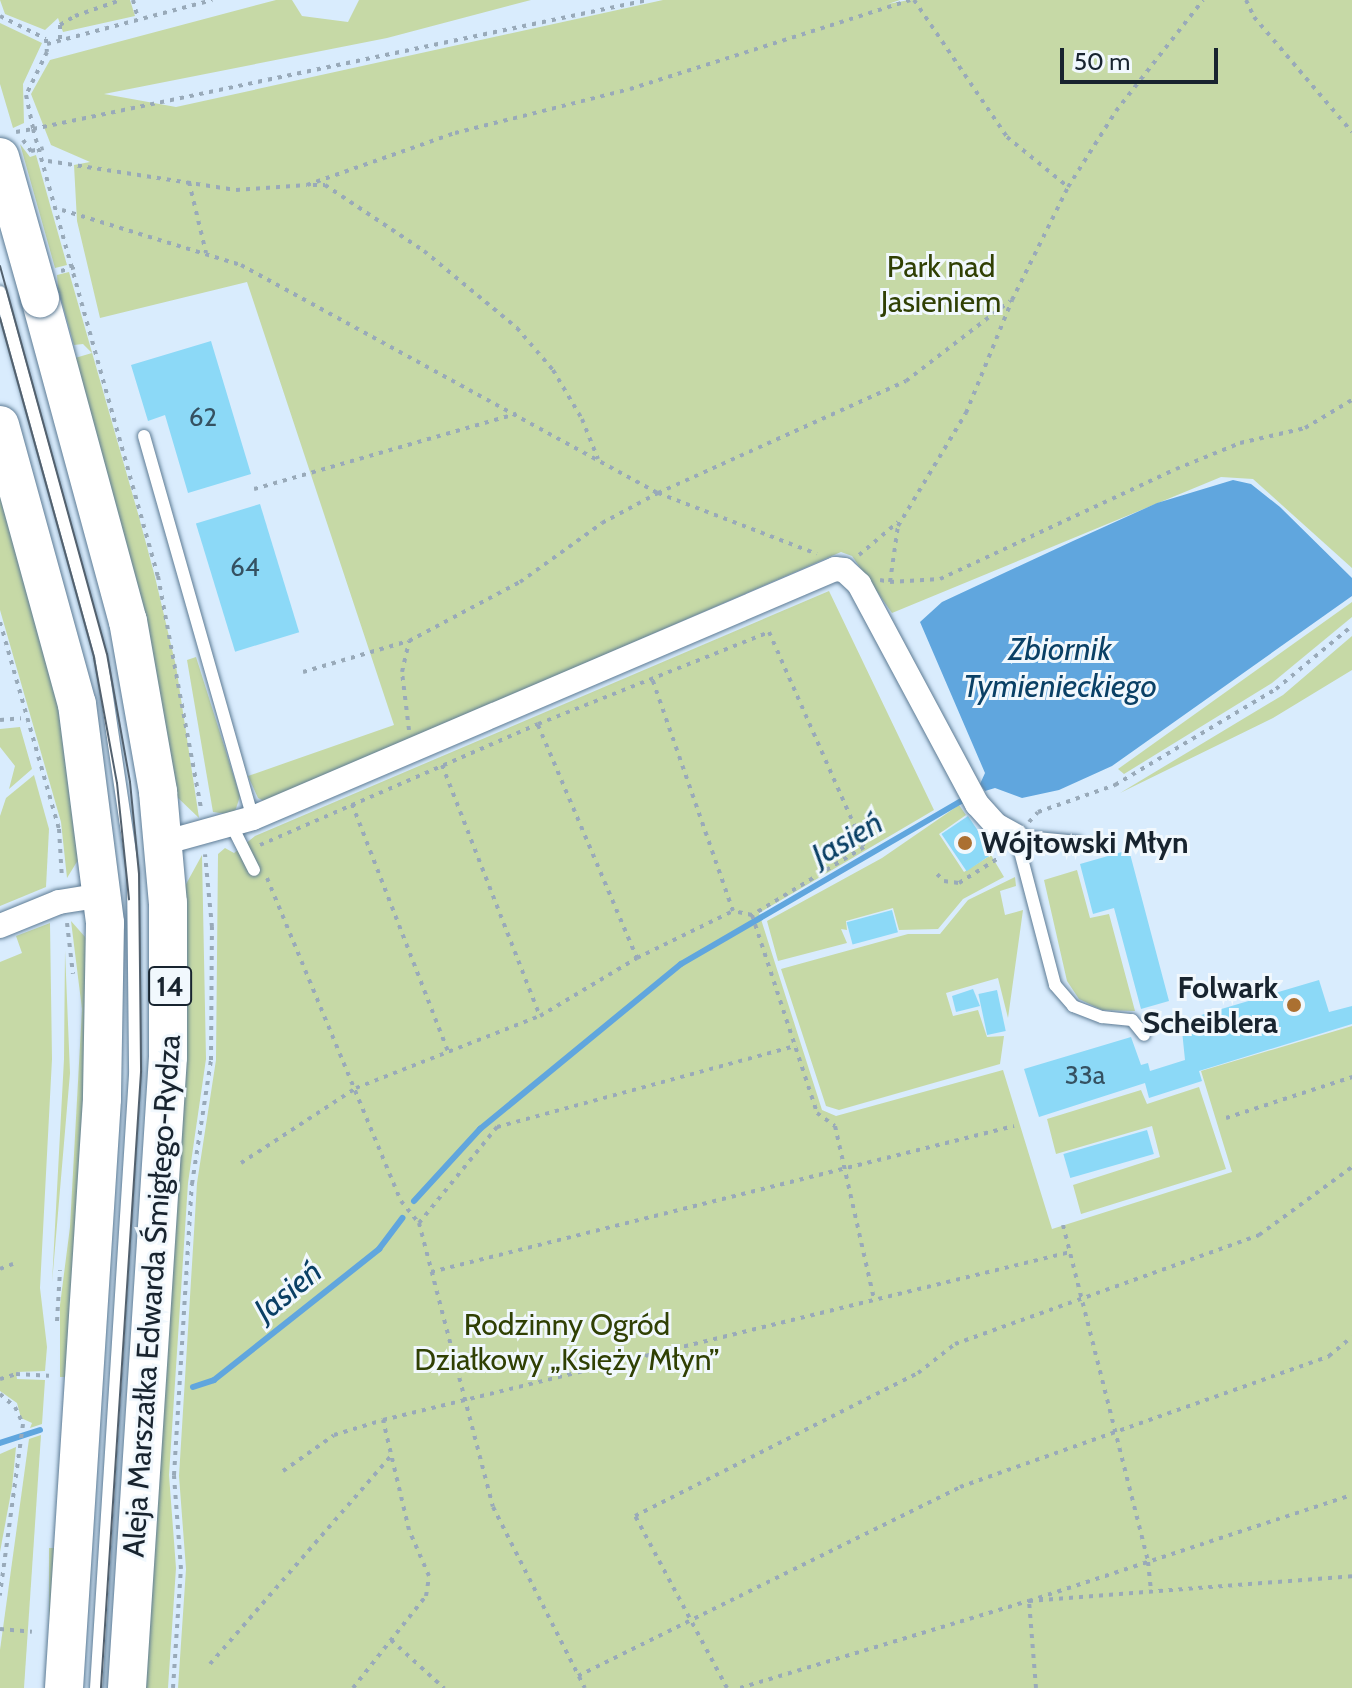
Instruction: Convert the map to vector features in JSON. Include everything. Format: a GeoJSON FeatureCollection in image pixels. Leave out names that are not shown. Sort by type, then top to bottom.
{"type":"FeatureCollection","features":[{"type":"Feature","properties":{"kind":"main road","name":"Aleja Marszałka Edwarda Śmigłego-Rydza"},"geometry":{"type":"LineString","coordinates":[[10,144],[125,607],[163,843],[168,1057],[127,1688]]}},
{"type":"Feature","properties":{"kind":"main road","name":"Aleja Marszałka Edwarda Śmigłego-Rydza"},"geometry":{"type":"LineString","coordinates":[[0,425],[77,704],[103,895],[102,1099],[64,1688]]}},
{"type":"Feature","properties":{"kind":"street"},"geometry":{"type":"LineString","coordinates":[[163,843],[246,834],[411,748],[825,571],[848,573],[971,794],[996,825],[1016,836]]}},
{"type":"Feature","properties":{"kind":"street"},"geometry":{"type":"LineString","coordinates":[[0,926],[64,900],[103,895]]}},
{"type":"Feature","properties":{"kind":"lane"},"geometry":{"type":"LineString","coordinates":[[0,292],[101,656],[119,750],[133,873],[135,1075],[96,1688]]}},
{"type":"Feature","properties":{"kind":"lane"},"geometry":{"type":"LineString","coordinates":[[144,436],[254,870]]}},
{"type":"Feature","properties":{"kind":"lane"},"geometry":{"type":"LineString","coordinates":[[1078,842],[1016,836],[1055,985],[1073,1006],[1102,1017],[1132,1020],[1144,1035]]}},
{"type":"Feature","properties":{"kind":"path"},"geometry":{"type":"LineString","coordinates":[[121,0],[75,16],[46,42],[27,87],[38,149],[169,620],[203,821]]}},
{"type":"Feature","properties":{"kind":"path"},"geometry":{"type":"LineString","coordinates":[[133,0],[138,19]]}},
{"type":"Feature","properties":{"kind":"path"},"geometry":{"type":"LineString","coordinates":[[0,16],[46,42],[212,0]]}},
{"type":"Feature","properties":{"kind":"path"},"geometry":{"type":"LineString","coordinates":[[10,144],[33,129],[648,0]]}},
{"type":"Feature","properties":{"kind":"path"},"geometry":{"type":"LineString","coordinates":[[307,185],[455,133],[630,89],[912,0],[1007,137],[1068,187]]}},
{"type":"Feature","properties":{"kind":"path"},"geometry":{"type":"LineString","coordinates":[[848,573],[901,520],[966,413],[1012,300],[1068,187],[1116,111],[1203,0]]}},
{"type":"Feature","properties":{"kind":"path"},"geometry":{"type":"LineString","coordinates":[[1246,0],[1254,17],[1352,132]]}},
{"type":"Feature","properties":{"kind":"path"},"geometry":{"type":"LineString","coordinates":[[58,33],[60,39]]}},
{"type":"Feature","properties":{"kind":"path"},"geometry":{"type":"LineString","coordinates":[[10,144],[27,141],[31,151],[44,148]]}},
{"type":"Feature","properties":{"kind":"path"},"geometry":{"type":"LineString","coordinates":[[48,161],[236,190],[325,185],[424,251],[517,328],[553,370],[582,419],[599,461]]}},
{"type":"Feature","properties":{"kind":"path"},"geometry":{"type":"LineString","coordinates":[[189,182],[206,253]]}},
{"type":"Feature","properties":{"kind":"path"},"geometry":{"type":"LineString","coordinates":[[62,210],[95,224],[241,265],[658,493],[826,557],[848,573],[890,582],[940,579],[1227,448],[1305,428],[1352,400]]}},
{"type":"Feature","properties":{"kind":"path"},"geometry":{"type":"LineString","coordinates":[[47,285],[78,266]]}},
{"type":"Feature","properties":{"kind":"path"},"geometry":{"type":"LineString","coordinates":[[303,672],[409,641],[520,582],[602,523],[658,493],[906,381],[1012,300]]}},
{"type":"Feature","properties":{"kind":"path"},"geometry":{"type":"LineString","coordinates":[[254,489],[516,414]]}},
{"type":"Feature","properties":{"kind":"path"},"geometry":{"type":"LineString","coordinates":[[890,582],[901,520]]}},
{"type":"Feature","properties":{"kind":"path"},"geometry":{"type":"LineString","coordinates":[[0,622],[59,829],[73,978]]}},
{"type":"Feature","properties":{"kind":"path"},"geometry":{"type":"LineString","coordinates":[[1016,836],[1038,812],[1115,785],[1276,689],[1352,626]]}},
{"type":"Feature","properties":{"kind":"path"},"geometry":{"type":"LineString","coordinates":[[241,1163],[356,1088],[540,1016],[637,958],[733,911],[752,915],[864,847],[769,632],[538,724],[352,804],[246,834],[356,1088],[401,1201],[419,1223],[493,1507],[585,1688]]}},
{"type":"Feature","properties":{"kind":"path"},"geometry":{"type":"LineString","coordinates":[[409,641],[402,672],[411,748]]}},
{"type":"Feature","properties":{"kind":"path"},"geometry":{"type":"LineString","coordinates":[[652,679],[733,911]]}},
{"type":"Feature","properties":{"kind":"path"},"geometry":{"type":"LineString","coordinates":[[0,720],[21,718]]}},
{"type":"Feature","properties":{"kind":"path"},"geometry":{"type":"LineString","coordinates":[[538,724],[637,958]]}},
{"type":"Feature","properties":{"kind":"path"},"geometry":{"type":"LineString","coordinates":[[442,765],[540,1016]]}},
{"type":"Feature","properties":{"kind":"path"},"geometry":{"type":"LineString","coordinates":[[352,804],[448,1051]]}},
{"type":"Feature","properties":{"kind":"path"},"geometry":{"type":"LineString","coordinates":[[173,1688],[181,1569],[174,1475],[192,1184],[209,1089],[212,927],[205,850]]}},
{"type":"Feature","properties":{"kind":"path"},"geometry":{"type":"LineString","coordinates":[[937,874],[944,881],[959,883],[997,859]]}},
{"type":"Feature","properties":{"kind":"path"},"geometry":{"type":"LineString","coordinates":[[752,915],[817,1113],[835,1126],[874,1299]]}},
{"type":"Feature","properties":{"kind":"path"},"geometry":{"type":"LineString","coordinates":[[419,1223],[497,1127],[796,1046]]}},
{"type":"Feature","properties":{"kind":"path"},"geometry":{"type":"LineString","coordinates":[[1226,1118],[1352,1077]]}},
{"type":"Feature","properties":{"kind":"path"},"geometry":{"type":"LineString","coordinates":[[431,1272],[1014,1126]]}},
{"type":"Feature","properties":{"kind":"path"},"geometry":{"type":"LineString","coordinates":[[727,1688],[635,1516],[918,1373],[955,1344],[1259,1235],[1352,1167]]}},
{"type":"Feature","properties":{"kind":"path"},"geometry":{"type":"LineString","coordinates":[[1063,1225],[1148,1562],[1151,1592]]}},
{"type":"Feature","properties":{"kind":"path"},"geometry":{"type":"LineString","coordinates":[[283,1471],[334,1435],[383,1420],[1070,1252]]}},
{"type":"Feature","properties":{"kind":"path"},"geometry":{"type":"LineString","coordinates":[[0,1269],[13,1264]]}},
{"type":"Feature","properties":{"kind":"path"},"geometry":{"type":"LineString","coordinates":[[58,1334],[61,1264]]}},
{"type":"Feature","properties":{"kind":"path"},"geometry":{"type":"LineString","coordinates":[[578,1676],[694,1623],[960,1487],[1329,1356],[1352,1337]]}},
{"type":"Feature","properties":{"kind":"path"},"geometry":{"type":"LineString","coordinates":[[0,1379],[16,1374],[49,1376]]}},
{"type":"Feature","properties":{"kind":"path"},"geometry":{"type":"LineString","coordinates":[[0,1394],[15,1407],[23,1424],[23,1445],[0,1595]]}},
{"type":"Feature","properties":{"kind":"path"},"geometry":{"type":"LineString","coordinates":[[353,1688],[426,1596],[429,1576],[409,1530],[383,1420]]}},
{"type":"Feature","properties":{"kind":"path"},"geometry":{"type":"LineString","coordinates":[[210,1664],[392,1455]]}},
{"type":"Feature","properties":{"kind":"path"},"geometry":{"type":"LineString","coordinates":[[740,1688],[1029,1601],[1352,1495]]}},
{"type":"Feature","properties":{"kind":"path"},"geometry":{"type":"LineString","coordinates":[[1029,1601],[1352,1576]]}},
{"type":"Feature","properties":{"kind":"path"},"geometry":{"type":"LineString","coordinates":[[1029,1601],[1036,1688]]}},
{"type":"Feature","properties":{"kind":"path"},"geometry":{"type":"LineString","coordinates":[[39,1642],[40,1626]]}},
{"type":"Feature","properties":{"kind":"path"},"geometry":{"type":"LineString","coordinates":[[0,1629],[32,1632]]}},
{"type":"Feature","properties":{"kind":"path"},"geometry":{"type":"LineString","coordinates":[[391,1640],[444,1688]]}},
{"type":"Feature","properties":{"kind":"green space"},"geometry":{"type":"Polygon","coordinates":[[[0,0],[130,0],[135,16],[63,32],[58,18],[45,30],[5,14],[0,0]]]}},
{"type":"Feature","properties":{"kind":"green space","name":"Park nad Jasieniem"},"geometry":{"type":"Polygon","coordinates":[[[276,0],[292,0],[302,16],[348,22],[359,0],[531,0],[387,38],[104,94],[176,107],[663,0],[900,0],[888,4],[909,0],[1352,0],[1352,568],[1253,479],[1221,477],[892,613],[852,556],[841,552],[266,802],[258,798],[248,776],[394,725],[247,282],[100,318],[77,221],[74,165],[90,162],[51,145],[31,94],[50,60],[276,0]]]}},
{"type":"Feature","properties":{"kind":"green space"},"geometry":{"type":"Polygon","coordinates":[[[0,23],[42,43],[23,84],[24,123],[13,128],[0,84],[0,23]]]}},
{"type":"Feature","properties":{"kind":"green space"},"geometry":{"type":"Polygon","coordinates":[[[20,144],[30,157],[36,155],[67,265],[55,268],[20,144]]]}},
{"type":"Feature","properties":{"kind":"green space"},"geometry":{"type":"Polygon","coordinates":[[[69,272],[139,517],[155,577],[176,666],[199,818],[176,796],[75,358],[92,353],[83,344],[74,345],[58,288],[57,275],[69,272]]]}},
{"type":"Feature","properties":{"kind":"green space"},"geometry":{"type":"Polygon","coordinates":[[[0,486],[56,690],[78,860],[67,878],[61,822],[0,610],[0,486]]]}},
{"type":"Feature","properties":{"kind":"green space","name":"Rodzinny Ogród Działkowy „Księży Młyn”"},"geometry":{"type":"Polygon","coordinates":[[[829,591],[934,810],[759,913],[822,1110],[836,1116],[1003,1070],[1052,1229],[1232,1172],[1201,1071],[1352,1026],[1352,1688],[178,1688],[186,1569],[179,1476],[197,1183],[216,1060],[218,854],[225,848],[234,853],[255,836],[829,591]]]}},
{"type":"Feature","properties":{"kind":"green space"},"geometry":{"type":"Polygon","coordinates":[[[1352,602],[1352,617],[1272,683],[1124,774],[1118,769],[1352,602]]]}},
{"type":"Feature","properties":{"kind":"green space"},"geometry":{"type":"Polygon","coordinates":[[[1352,636],[1352,670],[1273,718],[1120,793],[1283,695],[1352,636]]]}},
{"type":"Feature","properties":{"kind":"green space"},"geometry":{"type":"Polygon","coordinates":[[[196,657],[240,796],[234,815],[213,812],[187,660],[196,657]]]}},
{"type":"Feature","properties":{"kind":"green space"},"geometry":{"type":"Polygon","coordinates":[[[20,727],[32,769],[9,789],[15,766],[0,747],[0,729],[20,727]]]}},
{"type":"Feature","properties":{"kind":"green space"},"geometry":{"type":"Polygon","coordinates":[[[34,775],[49,829],[46,887],[0,906],[0,816],[6,798],[34,775]]]}},
{"type":"Feature","properties":{"kind":"green space"},"geometry":{"type":"Polygon","coordinates":[[[959,805],[966,815],[939,834],[964,872],[991,855],[1004,877],[963,899],[938,929],[899,930],[893,908],[846,921],[847,930],[841,929],[847,943],[778,961],[767,921],[882,858],[959,805]]]}},
{"type":"Feature","properties":{"kind":"green space"},"geometry":{"type":"Polygon","coordinates":[[[202,855],[206,1059],[188,1183],[169,1475],[176,1568],[168,1688],[145,1688],[185,886],[202,855]]]}},
{"type":"Feature","properties":{"kind":"green space"},"geometry":{"type":"Polygon","coordinates":[[[1077,870],[1090,918],[1109,914],[1135,1011],[1102,1010],[1079,999],[1067,981],[1044,880],[1077,870]]]}},
{"type":"Feature","properties":{"kind":"green space"},"geometry":{"type":"Polygon","coordinates":[[[1015,877],[1016,886],[1000,891],[1005,915],[1023,910],[1008,1018],[998,978],[946,993],[953,1016],[978,1010],[987,1037],[1004,1036],[1000,1064],[839,1110],[826,1106],[781,969],[908,934],[940,934],[968,900],[1015,877]]]}},
{"type":"Feature","properties":{"kind":"green space"},"geometry":{"type":"Polygon","coordinates":[[[71,921],[86,938],[89,1007],[67,1377],[60,1377],[60,1305],[70,1227],[82,1009],[71,921]]]}},
{"type":"Feature","properties":{"kind":"green space"},"geometry":{"type":"Polygon","coordinates":[[[50,923],[52,1059],[40,1288],[47,1347],[45,1371],[16,1372],[17,1379],[45,1380],[42,1424],[30,1428],[32,1423],[21,1418],[17,1403],[0,1391],[0,962],[22,953],[16,936],[50,923]]]}},
{"type":"Feature","properties":{"kind":"green space"},"geometry":{"type":"Polygon","coordinates":[[[65,950],[70,1073],[52,1283],[64,1059],[65,950]]]}},
{"type":"Feature","properties":{"kind":"green space"},"geometry":{"type":"Polygon","coordinates":[[[1199,1087],[1226,1169],[1081,1214],[1073,1185],[1160,1157],[1152,1126],[1056,1154],[1047,1119],[1141,1090],[1147,1104],[1199,1087]]]}},
{"type":"Feature","properties":{"kind":"green space"},"geometry":{"type":"Polygon","coordinates":[[[41,1435],[24,1688],[0,1688],[0,1650],[29,1439],[41,1435]]]}},
{"type":"Feature","properties":{"kind":"green space"},"geometry":{"type":"Polygon","coordinates":[[[16,1447],[12,1487],[0,1552],[0,1454],[16,1447]]]}},
{"type":"Feature","properties":{"kind":"green space"},"geometry":{"type":"Polygon","coordinates":[[[49,1548],[56,1548],[56,1688],[49,1688],[49,1548]]]}},
{"type":"Feature","properties":{"kind":"water","name":"Zbiornik Tymienieckiego"},"geometry":{"type":"Polygon","coordinates":[[[1233,480],[1251,484],[1280,507],[1352,578],[1352,596],[1112,766],[1059,790],[1022,798],[995,788],[985,791],[980,784],[985,773],[920,622],[942,602],[1073,541],[1157,503],[1233,480]]]}},
{"type":"Feature","properties":{"kind":"building"},"geometry":{"type":"Polygon","coordinates":[[[211,341],[251,474],[188,493],[165,415],[148,421],[131,365],[211,341]]]}},
{"type":"Feature","properties":{"kind":"building"},"geometry":{"type":"Polygon","coordinates":[[[260,504],[299,632],[235,652],[196,524],[260,504]]]}},
{"type":"Feature","properties":{"kind":"building"},"geometry":{"type":"Polygon","coordinates":[[[968,816],[993,853],[967,871],[941,834],[968,816]]]}},
{"type":"Feature","properties":{"kind":"building"},"geometry":{"type":"Polygon","coordinates":[[[1129,850],[1169,1001],[1141,1009],[1114,908],[1093,914],[1080,864],[1129,850]]]}},
{"type":"Feature","properties":{"kind":"building"},"geometry":{"type":"Polygon","coordinates":[[[892,910],[898,932],[853,944],[847,922],[892,910]]]}},
{"type":"Feature","properties":{"kind":"building"},"geometry":{"type":"Polygon","coordinates":[[[1319,980],[1329,1012],[1352,1006],[1352,1024],[1199,1071],[1202,1081],[1149,1098],[1145,1083],[1039,1117],[1024,1069],[1131,1037],[1141,1065],[1148,1063],[1150,1071],[1185,1060],[1181,1021],[1319,980]]]}},
{"type":"Feature","properties":{"kind":"building"},"geometry":{"type":"Polygon","coordinates":[[[973,989],[980,1006],[956,1012],[952,996],[973,989]]]}},
{"type":"Feature","properties":{"kind":"building"},"geometry":{"type":"Polygon","coordinates":[[[997,990],[1006,1031],[987,1035],[978,994],[997,990]]]}},
{"type":"Feature","properties":{"kind":"building"},"geometry":{"type":"Polygon","coordinates":[[[1147,1130],[1154,1154],[1070,1178],[1063,1154],[1147,1130]]]}},
{"type":"Feature","properties":{"kind":"waterway","name":"Jasień"},"geometry":{"type":"LineString","coordinates":[[414,1201],[480,1129],[681,964],[968,797]]}},
{"type":"Feature","properties":{"kind":"waterway","name":"Jasień"},"geometry":{"type":"LineString","coordinates":[[193,1387],[214,1380],[379,1249],[402,1218]]}},
{"type":"Feature","properties":{"kind":"waterway","name":"Jasień"},"geometry":{"type":"LineString","coordinates":[[0,1443],[40,1430]]}},
{"type":"Feature","properties":{"kind":"tram line"},"geometry":{"type":"LineString","coordinates":[[0,266],[107,654],[130,782],[139,874],[141,1072],[101,1688]]}},
{"type":"Feature","properties":{"kind":"tram line"},"geometry":{"type":"LineString","coordinates":[[0,318],[94,658],[117,783],[129,899]]}},
{"type":"Feature","properties":{"kind":"place","name":"Wójtowski Młyn"},"geometry":{"type":"Point","coordinates":[965,843]}},
{"type":"Feature","properties":{"kind":"place","name":"Folwark Scheiblera"},"geometry":{"type":"Point","coordinates":[1294,1005]}}]}
